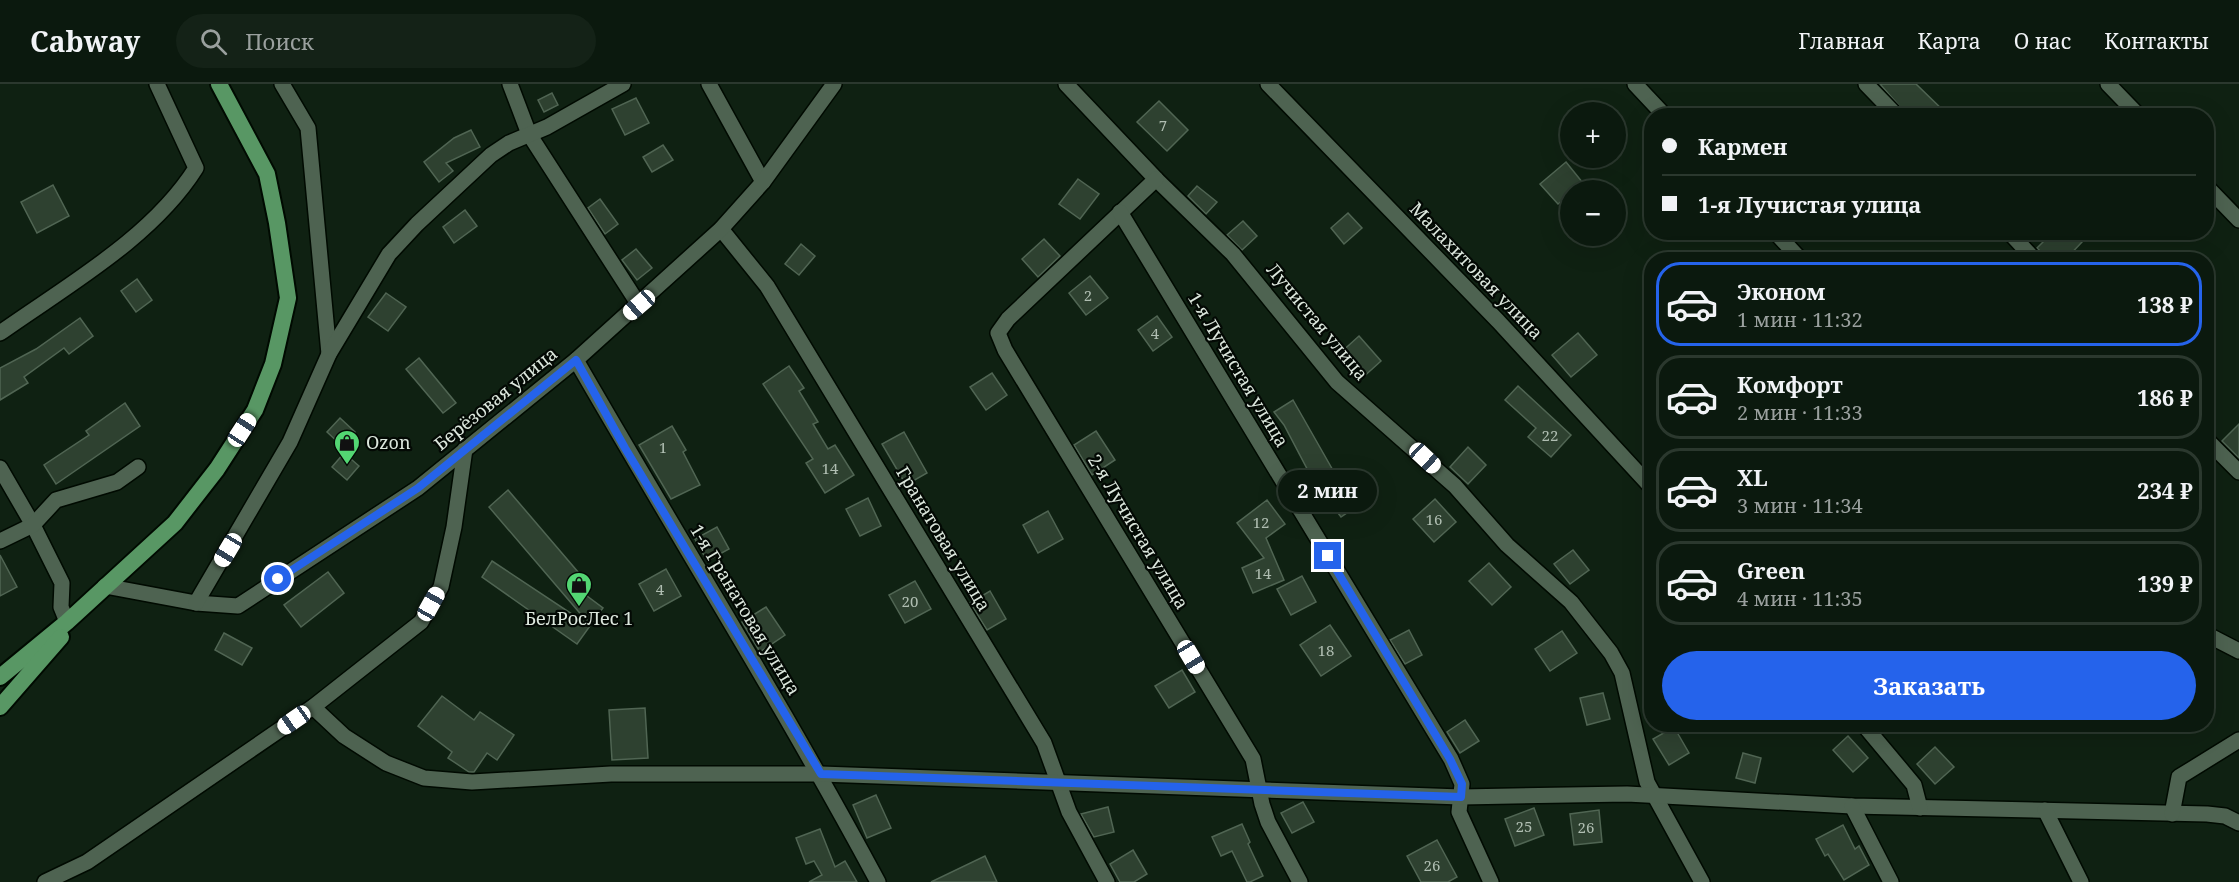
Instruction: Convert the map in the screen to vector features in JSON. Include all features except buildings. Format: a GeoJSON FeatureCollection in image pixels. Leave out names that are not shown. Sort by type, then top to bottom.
{"type":"FeatureCollection","features":[{"type":"Feature","properties":{"kind":"main road"},"geometry":{"type":"LineString","coordinates":[[0,677],[67,622],[175,523],[217,469],[255,410],[273,364],[288,298],[267,174],[219,84]]}},
{"type":"Feature","properties":{"kind":"main road"},"geometry":{"type":"LineString","coordinates":[[0,707],[105,586]]}},
{"type":"Feature","properties":{"kind":"street"},"geometry":{"type":"LineString","coordinates":[[0,333],[116,251],[181,192],[196,168],[157,84]]}},
{"type":"Feature","properties":{"kind":"street"},"geometry":{"type":"LineString","coordinates":[[510,84],[529,134],[639,305]]}},
{"type":"Feature","properties":{"kind":"street"},"geometry":{"type":"LineString","coordinates":[[196,603],[290,442],[329,354],[389,254],[417,224],[491,155],[623,84]]}},
{"type":"Feature","properties":{"kind":"street"},"geometry":{"type":"LineString","coordinates":[[709,84],[763,182]]}},
{"type":"Feature","properties":{"kind":"street","name":"Берёзовая улица"},"geometry":{"type":"LineString","coordinates":[[105,586],[196,603],[238,606],[418,488],[576,360],[721,229],[763,182],[834,84]]}},
{"type":"Feature","properties":{"kind":"street","name":"Лучистая улица"},"geometry":{"type":"LineString","coordinates":[[1066,84],[1253,277],[1337,382],[1448,479],[1507,545],[1571,602],[1611,653],[1622,673],[1641,765],[1655,796],[1702,882]]}},
{"type":"Feature","properties":{"kind":"street","name":"Малахитовая улица"},"geometry":{"type":"LineString","coordinates":[[1268,84],[1498,321],[1644,479]]}},
{"type":"Feature","properties":{"kind":"street"},"geometry":{"type":"LineString","coordinates":[[1635,84],[1658,108]]}},
{"type":"Feature","properties":{"kind":"street"},"geometry":{"type":"LineString","coordinates":[[1866,84],[1889,108]]}},
{"type":"Feature","properties":{"kind":"street"},"geometry":{"type":"LineString","coordinates":[[2108,84],[2131,108]]}},
{"type":"Feature","properties":{"kind":"street"},"geometry":{"type":"LineString","coordinates":[[284,85],[308,128],[329,354]]}},
{"type":"Feature","properties":{"kind":"street"},"geometry":{"type":"LineString","coordinates":[[1120,212],[1156,179]]}},
{"type":"Feature","properties":{"kind":"street"},"geometry":{"type":"LineString","coordinates":[[2214,194],[2239,220]]}},
{"type":"Feature","properties":{"kind":"street","name":"2-я Лучистая улица"},"geometry":{"type":"LineString","coordinates":[[1120,212],[1008,319],[998,333],[1005,350],[1253,759],[1268,822],[1300,882]]}},
{"type":"Feature","properties":{"kind":"street","name":"1-я Лучистая улица"},"geometry":{"type":"LineString","coordinates":[[1120,212],[1450,759],[1462,784],[1459,812],[1464,829],[1491,882]]}},
{"type":"Feature","properties":{"kind":"street","name":"Гранатовая улица"},"geometry":{"type":"LineString","coordinates":[[721,229],[773,297],[1044,743],[1069,812],[1107,882]]}},
{"type":"Feature","properties":{"kind":"street"},"geometry":{"type":"LineString","coordinates":[[1782,240],[1794,252]]}},
{"type":"Feature","properties":{"kind":"street"},"geometry":{"type":"LineString","coordinates":[[2016,240],[2028,252]]}},
{"type":"Feature","properties":{"kind":"street","name":"1-я Гранатовая улица"},"geometry":{"type":"LineString","coordinates":[[576,360],[631,458],[821,774],[878,882]]}},
{"type":"Feature","properties":{"kind":"street"},"geometry":{"type":"LineString","coordinates":[[2214,447],[2239,472]]}},
{"type":"Feature","properties":{"kind":"street"},"geometry":{"type":"LineString","coordinates":[[45,882],[87,862],[313,707],[421,622],[441,587],[454,527],[465,448]]}},
{"type":"Feature","properties":{"kind":"street"},"geometry":{"type":"LineString","coordinates":[[0,542],[33,525],[56,500],[117,482],[138,467]]}},
{"type":"Feature","properties":{"kind":"street"},"geometry":{"type":"LineString","coordinates":[[0,468],[33,525],[62,583],[61,608],[67,622]]}},
{"type":"Feature","properties":{"kind":"street"},"geometry":{"type":"LineString","coordinates":[[2214,638],[2239,651]]}},
{"type":"Feature","properties":{"kind":"street"},"geometry":{"type":"LineString","coordinates":[[313,707],[344,736],[378,757],[424,778],[472,782],[611,774],[821,774],[1461,797],[1627,794],[1852,806],[2225,816],[2239,823]]}},
{"type":"Feature","properties":{"kind":"street"},"geometry":{"type":"LineString","coordinates":[[1870,732],[1914,785],[1920,807]]}},
{"type":"Feature","properties":{"kind":"street"},"geometry":{"type":"LineString","coordinates":[[2172,814],[2179,777],[2239,740]]}},
{"type":"Feature","properties":{"kind":"street"},"geometry":{"type":"LineString","coordinates":[[1852,806],[1891,882]]}},
{"type":"Feature","properties":{"kind":"street"},"geometry":{"type":"LineString","coordinates":[[2045,810],[2081,882]]}},
{"type":"Feature","properties":{"kind":"place","name":"Ozon"},"geometry":{"type":"Point","coordinates":[347,466]}},
{"type":"Feature","properties":{"kind":"place","name":"БелРосЛес 1"},"geometry":{"type":"Point","coordinates":[579,608]}},
{"type":"Feature","properties":{"kind":"route"},"geometry":{"type":"LineString","coordinates":[[278,579],[418,488],[576,360],[625,448],[821,774],[1461,797],[1462,784],[1450,759],[1328,556]]}}]}
